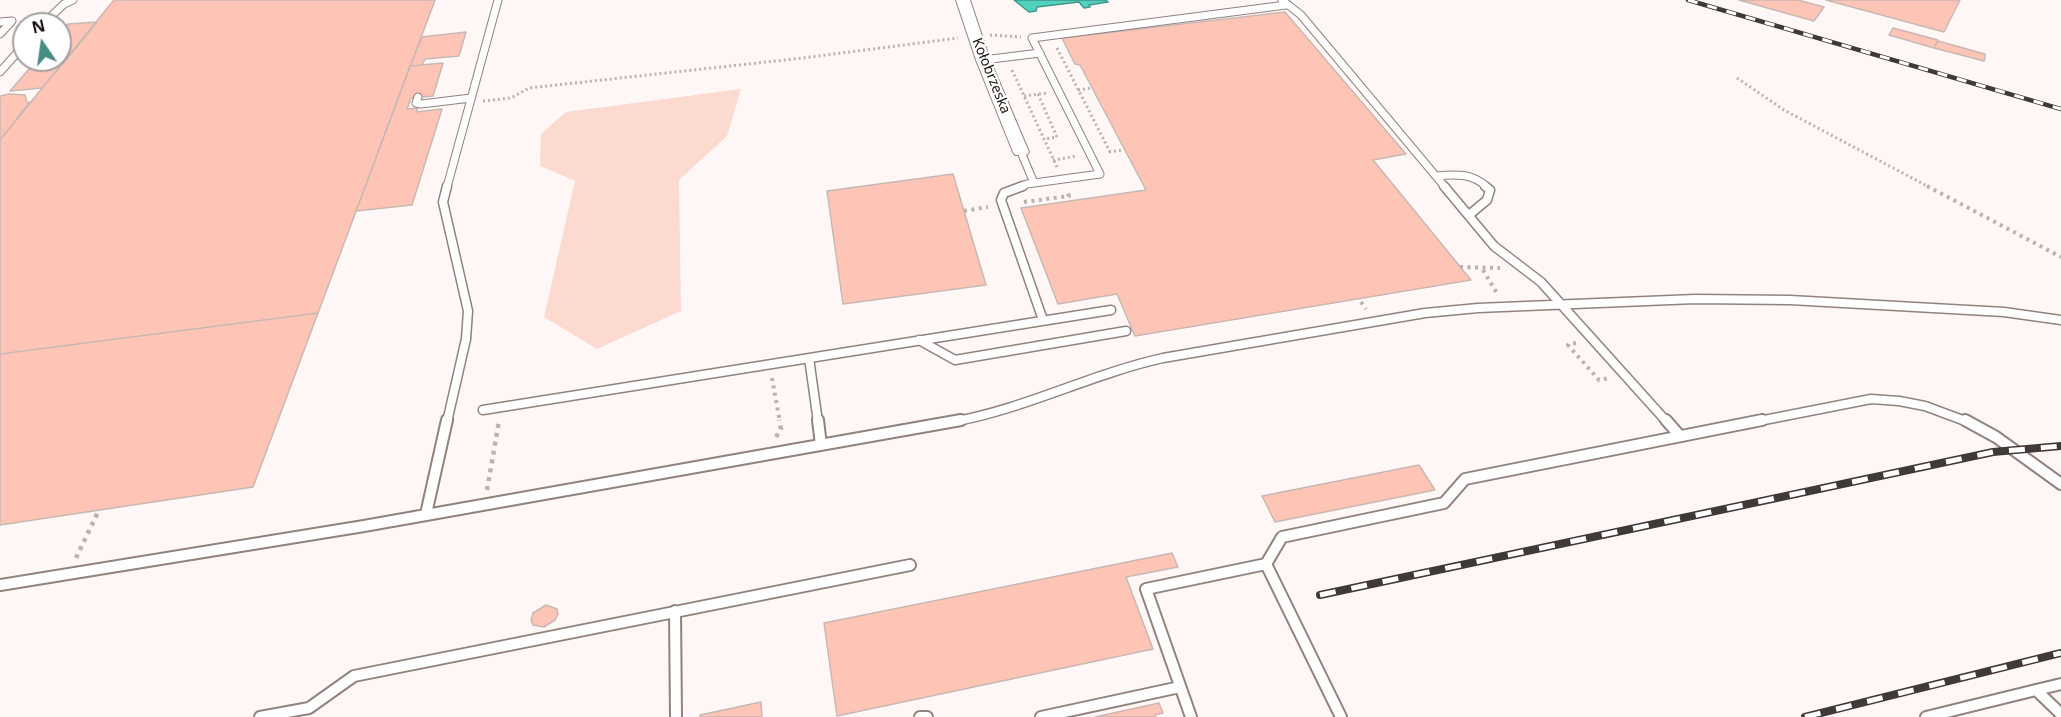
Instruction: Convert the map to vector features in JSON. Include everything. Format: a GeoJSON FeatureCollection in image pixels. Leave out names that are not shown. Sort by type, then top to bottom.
{"type":"FeatureCollection","features":[{"type":"Feature","properties":{"kind":"street","name":"Kołobrzeska"},"geometry":{"type":"LineString","coordinates":[[963,0],[983,60],[1022,152]]}},
{"type":"Feature","properties":{"kind":"lane"},"geometry":{"type":"LineString","coordinates":[[56,12],[64,4],[73,0]]}},
{"type":"Feature","properties":{"kind":"lane"},"geometry":{"type":"LineString","coordinates":[[426,514],[466,339],[468,311],[443,202],[498,0]]}},
{"type":"Feature","properties":{"kind":"lane"},"geometry":{"type":"LineString","coordinates":[[1043,320],[1001,200],[1004,193],[1014,187],[1100,174],[1032,38],[1284,3],[1301,15],[1494,246],[1541,282],[1680,435]]}},
{"type":"Feature","properties":{"kind":"lane"},"geometry":{"type":"LineString","coordinates":[[0,22],[12,21],[0,34]]}},
{"type":"Feature","properties":{"kind":"lane"},"geometry":{"type":"LineString","coordinates":[[983,60],[1040,53]]}},
{"type":"Feature","properties":{"kind":"lane"},"geometry":{"type":"LineString","coordinates":[[0,72],[12,58]]}},
{"type":"Feature","properties":{"kind":"lane"},"geometry":{"type":"LineString","coordinates":[[418,97],[416,103],[420,104],[471,100]]}},
{"type":"Feature","properties":{"kind":"lane"},"geometry":{"type":"LineString","coordinates":[[1022,152],[1034,183]]}},
{"type":"Feature","properties":{"kind":"lane"},"geometry":{"type":"LineString","coordinates":[[1436,176],[1461,173],[1479,178],[1490,190],[1487,200],[1469,215]]}},
{"type":"Feature","properties":{"kind":"lane"},"geometry":{"type":"LineString","coordinates":[[0,585],[244,548],[969,419],[1023,404],[1127,366],[1425,313],[1562,304],[1695,299],[1790,300],[2004,312],[2061,320]]}},
{"type":"Feature","properties":{"kind":"lane"},"geometry":{"type":"LineString","coordinates":[[483,410],[1111,310]]}},
{"type":"Feature","properties":{"kind":"lane"},"geometry":{"type":"LineString","coordinates":[[919,340],[955,360],[1126,331]]}},
{"type":"Feature","properties":{"kind":"lane"},"geometry":{"type":"LineString","coordinates":[[809,358],[821,445]]}},
{"type":"Feature","properties":{"kind":"lane"},"geometry":{"type":"LineString","coordinates":[[1191,717],[1146,589],[1266,564],[1282,537],[1444,503],[1465,479],[1871,399],[1898,399],[1948,412],[1972,423],[2061,484]]}},
{"type":"Feature","properties":{"kind":"lane"},"geometry":{"type":"LineString","coordinates":[[2047,473],[2061,471]]}},
{"type":"Feature","properties":{"kind":"lane"},"geometry":{"type":"LineString","coordinates":[[1266,564],[1341,717]]}},
{"type":"Feature","properties":{"kind":"lane"},"geometry":{"type":"LineString","coordinates":[[260,717],[308,712],[354,675],[910,565]]}},
{"type":"Feature","properties":{"kind":"lane"},"geometry":{"type":"LineString","coordinates":[[675,611],[676,717]]}},
{"type":"Feature","properties":{"kind":"lane"},"geometry":{"type":"LineString","coordinates":[[1926,717],[2061,684]]}},
{"type":"Feature","properties":{"kind":"lane"},"geometry":{"type":"LineString","coordinates":[[1041,717],[1180,687]]}},
{"type":"Feature","properties":{"kind":"lane"},"geometry":{"type":"LineString","coordinates":[[2036,690],[2061,714]]}},
{"type":"Feature","properties":{"kind":"lane"},"geometry":{"type":"LineString","coordinates":[[920,717],[927,717]]}},
{"type":"Feature","properties":{"kind":"path"},"geometry":{"type":"LineString","coordinates":[[471,100],[511,98],[529,88],[803,58],[975,36],[1002,34],[1024,37]]}},
{"type":"Feature","properties":{"kind":"path"},"geometry":{"type":"LineString","coordinates":[[1054,42],[1110,152]]}},
{"type":"Feature","properties":{"kind":"path"},"geometry":{"type":"LineString","coordinates":[[1011,69],[1061,176]]}},
{"type":"Feature","properties":{"kind":"path"},"geometry":{"type":"LineString","coordinates":[[1737,78],[1784,110],[2061,257]]}},
{"type":"Feature","properties":{"kind":"path"},"geometry":{"type":"LineString","coordinates":[[1071,91],[1092,88]]}},
{"type":"Feature","properties":{"kind":"path"},"geometry":{"type":"LineString","coordinates":[[1024,96],[1038,94],[1058,137],[1044,139]]}},
{"type":"Feature","properties":{"kind":"path"},"geometry":{"type":"LineString","coordinates":[[1100,153],[1124,150]]}},
{"type":"Feature","properties":{"kind":"path"},"geometry":{"type":"LineString","coordinates":[[1053,159],[1082,156]]}},
{"type":"Feature","properties":{"kind":"path"},"geometry":{"type":"LineString","coordinates":[[1013,204],[1069,196],[1065,185]]}},
{"type":"Feature","properties":{"kind":"path"},"geometry":{"type":"LineString","coordinates":[[964,211],[992,207]]}},
{"type":"Feature","properties":{"kind":"path"},"geometry":{"type":"LineString","coordinates":[[1460,267],[1483,269],[1510,267]]}},
{"type":"Feature","properties":{"kind":"path"},"geometry":{"type":"LineString","coordinates":[[1483,269],[1501,300]]}},
{"type":"Feature","properties":{"kind":"path"},"geometry":{"type":"LineString","coordinates":[[1576,343],[1568,345],[1599,380],[1612,377]]}},
{"type":"Feature","properties":{"kind":"path"},"geometry":{"type":"LineString","coordinates":[[771,372],[781,429],[772,446]]}},
{"type":"Feature","properties":{"kind":"path"},"geometry":{"type":"LineString","coordinates":[[486,494],[500,414]]}},
{"type":"Feature","properties":{"kind":"path"},"geometry":{"type":"LineString","coordinates":[[79,551],[99,510]]}},
{"type":"Feature","properties":{"kind":"shaded area"},"geometry":{"type":"Polygon","coordinates":[[[1014,0],[1106,0],[1108,2],[1084,8],[1079,2],[1037,7],[1036,11],[1029,12],[1014,0]]]}},
{"type":"Feature","properties":{"kind":"shaded area"},"geometry":{"type":"Polygon","coordinates":[[[741,89],[727,136],[679,180],[681,311],[597,349],[544,317],[575,181],[540,166],[541,134],[566,112],[741,89]]]}},
{"type":"Feature","properties":{"kind":"building"},"geometry":{"type":"Polygon","coordinates":[[[114,0],[435,0],[318,313],[0,354],[0,140],[55,72],[72,72],[72,52],[114,0]]]}},
{"type":"Feature","properties":{"kind":"building"},"geometry":{"type":"Polygon","coordinates":[[[1739,0],[1798,0],[1824,7],[1814,21],[1739,0]]]}},
{"type":"Feature","properties":{"kind":"building"},"geometry":{"type":"Polygon","coordinates":[[[1826,0],[1960,0],[1944,32],[1826,0]]]}},
{"type":"Feature","properties":{"kind":"building"},"geometry":{"type":"Polygon","coordinates":[[[1285,12],[1406,154],[1373,160],[1471,280],[1135,336],[1117,294],[1058,304],[1021,208],[1146,190],[1080,65],[1075,64],[1062,38],[1285,12]]]}},
{"type":"Feature","properties":{"kind":"building"},"geometry":{"type":"Polygon","coordinates":[[[97,22],[72,53],[72,24],[97,22]]]}},
{"type":"Feature","properties":{"kind":"building"},"geometry":{"type":"Polygon","coordinates":[[[1893,28],[1938,40],[1934,48],[1889,35],[1893,28]]]}},
{"type":"Feature","properties":{"kind":"building"},"geometry":{"type":"Polygon","coordinates":[[[466,32],[459,56],[425,59],[422,65],[410,66],[422,37],[466,32]]]}},
{"type":"Feature","properties":{"kind":"building"},"geometry":{"type":"Polygon","coordinates":[[[1938,41],[1985,54],[1984,61],[1934,48],[1938,41]]]}},
{"type":"Feature","properties":{"kind":"building"},"geometry":{"type":"Polygon","coordinates":[[[443,63],[433,96],[411,98],[407,109],[418,108],[416,112],[442,109],[412,205],[356,211],[410,66],[443,63]]]}},
{"type":"Feature","properties":{"kind":"building"},"geometry":{"type":"Polygon","coordinates":[[[26,72],[56,72],[42,88],[10,91],[26,72]]]}},
{"type":"Feature","properties":{"kind":"building"},"geometry":{"type":"Polygon","coordinates":[[[25,95],[27,103],[30,102],[0,140],[0,96],[25,95]]]}},
{"type":"Feature","properties":{"kind":"building"},"geometry":{"type":"Polygon","coordinates":[[[953,174],[986,285],[843,304],[827,191],[953,174]]]}},
{"type":"Feature","properties":{"kind":"building"},"geometry":{"type":"Polygon","coordinates":[[[318,313],[253,487],[0,525],[0,354],[318,313]]]}},
{"type":"Feature","properties":{"kind":"building"},"geometry":{"type":"Polygon","coordinates":[[[1419,465],[1435,490],[1275,522],[1262,496],[1419,465]]]}},
{"type":"Feature","properties":{"kind":"building"},"geometry":{"type":"Polygon","coordinates":[[[1172,553],[1178,567],[1126,577],[1153,649],[837,716],[824,623],[1172,553]]]}},
{"type":"Feature","properties":{"kind":"building"},"geometry":{"type":"Polygon","coordinates":[[[546,605],[557,609],[558,614],[555,620],[544,627],[533,625],[531,620],[533,613],[546,605]]]}},
{"type":"Feature","properties":{"kind":"building"},"geometry":{"type":"Polygon","coordinates":[[[761,702],[762,717],[700,717],[700,715],[761,702]]]}},
{"type":"Feature","properties":{"kind":"building"},"geometry":{"type":"Polygon","coordinates":[[[1159,703],[1163,713],[1155,715],[1156,717],[1095,717],[1159,703]]]}},
{"type":"Feature","properties":{"kind":"railway"},"geometry":{"type":"LineString","coordinates":[[1688,0],[2061,109]]}},
{"type":"Feature","properties":{"kind":"railway"},"geometry":{"type":"LineString","coordinates":[[1320,595],[1993,452],[2061,446]]}},
{"type":"Feature","properties":{"kind":"railway"},"geometry":{"type":"LineString","coordinates":[[1805,717],[2061,653]]}}]}
